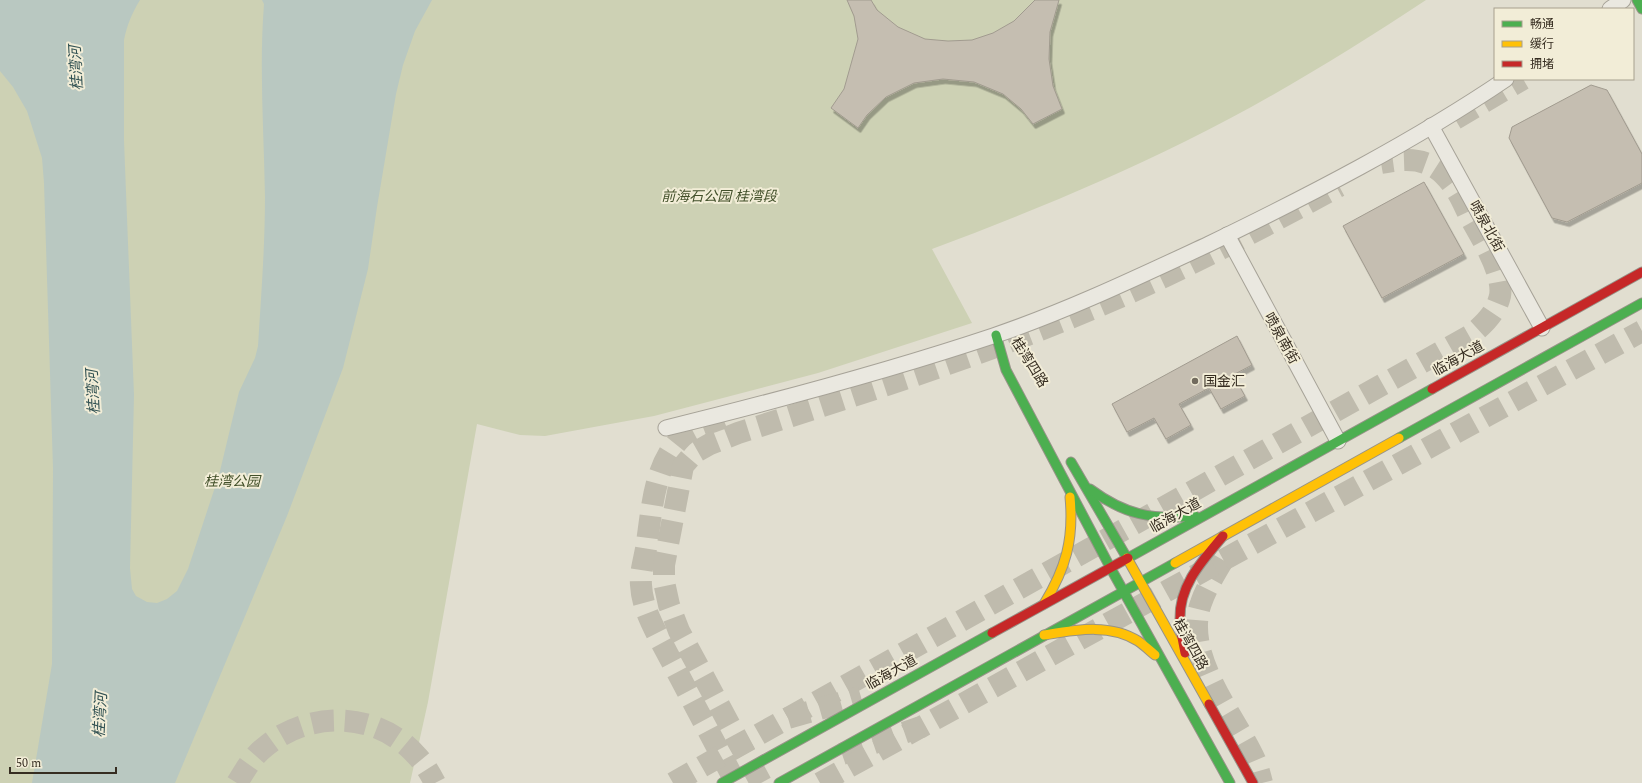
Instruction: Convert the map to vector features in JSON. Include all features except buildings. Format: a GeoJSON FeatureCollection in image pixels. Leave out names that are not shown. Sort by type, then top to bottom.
{"type":"FeatureCollection","features":[{"type":"Feature","properties":{"kind":"main road"},"geometry":{"type":"LineString","coordinates":[[1637,0],[1642,9]]}},
{"type":"Feature","properties":{"kind":"main road","name":"临海大道"},"geometry":{"type":"LineString","coordinates":[[722,783],[1642,272]]}},
{"type":"Feature","properties":{"kind":"main road"},"geometry":{"type":"LineString","coordinates":[[779,783],[1642,303]]}},
{"type":"Feature","properties":{"kind":"main road","name":"桂湾四路"},"geometry":{"type":"LineString","coordinates":[[996,335],[1013,357]]}},
{"type":"Feature","properties":{"kind":"main road","name":"桂湾四路"},"geometry":{"type":"LineString","coordinates":[[996,335],[1006,370],[1123,592],[1230,783]]}},
{"type":"Feature","properties":{"kind":"main road","name":"桂湾四路"},"geometry":{"type":"LineString","coordinates":[[1066,454],[1253,783]]}},
{"type":"Feature","properties":{"kind":"main road"},"geometry":{"type":"LineString","coordinates":[[1083,483],[1114,506],[1135,514],[1156,519],[1204,515]]}},
{"type":"Feature","properties":{"kind":"main road"},"geometry":{"type":"LineString","coordinates":[[1044,604],[1062,571],[1068,552],[1072,532],[1072,512],[1069,488]]}},
{"type":"Feature","properties":{"kind":"main road"},"geometry":{"type":"LineString","coordinates":[[1187,666],[1179,614],[1181,599],[1188,582],[1201,562],[1223,536]]}},
{"type":"Feature","properties":{"kind":"main road"},"geometry":{"type":"LineString","coordinates":[[1044,635],[1089,628],[1106,629],[1123,634],[1139,641],[1155,655],[1168,672]]}},
{"type":"Feature","properties":{"kind":"street"},"geometry":{"type":"LineString","coordinates":[[1611,8],[1623,0]]}},
{"type":"Feature","properties":{"kind":"street"},"geometry":{"type":"LineString","coordinates":[[666,428],[781,400],[905,364],[996,335],[1127,282],[1281,208],[1369,161],[1431,126],[1504,80]]}},
{"type":"Feature","properties":{"kind":"street","name":"喷泉北街"},"geometry":{"type":"LineString","coordinates":[[1431,126],[1542,328]]}},
{"type":"Feature","properties":{"kind":"street","name":"喷泉南街"},"geometry":{"type":"LineString","coordinates":[[1227,235],[1338,441]]}},
{"type":"Feature","properties":{"kind":"green space"},"geometry":{"type":"Polygon","coordinates":[[[32,0],[1426,0],[1368,38],[1278,92],[1186,141],[1123,171],[1060,198],[932,249],[972,323],[818,373],[654,416],[545,436],[520,435],[477,424],[428,702],[410,783],[0,783],[0,5],[32,0]]]}},
{"type":"Feature","properties":{"kind":"water","name":"桂湾河"},"geometry":{"type":"Polygon","coordinates":[[[0,0],[140,0],[130,19],[124,40],[124,141],[134,395],[130,568],[132,589],[136,596],[147,602],[157,603],[167,599],[177,591],[188,569],[219,475],[239,392],[255,358],[258,346],[265,216],[262,76],[264,4],[262,0],[432,0],[415,31],[403,65],[396,94],[368,269],[343,368],[287,516],[175,783],[32,783],[52,664],[53,468],[44,183],[42,158],[27,111],[13,87],[0,71],[0,0]]]}},
{"type":"Feature","properties":{"kind":"tunnel"},"geometry":{"type":"LineString","coordinates":[[1455,119],[1521,80]]}},
{"type":"Feature","properties":{"kind":"tunnel"},"geometry":{"type":"LineString","coordinates":[[788,718],[1471,335],[1480,327],[1496,308],[1500,296],[1499,278],[1486,246],[1458,193],[1442,173],[1426,163],[1413,160],[1381,163]]}},
{"type":"Feature","properties":{"kind":"tunnel"},"geometry":{"type":"LineString","coordinates":[[761,783],[679,631],[669,605],[664,582],[664,565],[683,466],[694,453],[710,444],[738,433],[926,372],[1019,338],[1111,301],[1198,260],[1339,186]]}},
{"type":"Feature","properties":{"kind":"tunnel"},"geometry":{"type":"LineString","coordinates":[[842,754],[921,727],[1642,331]]}},
{"type":"Feature","properties":{"kind":"tunnel"},"geometry":{"type":"LineString","coordinates":[[723,418],[701,426],[686,434],[672,448],[665,461],[659,475],[652,504],[641,585],[644,604],[654,628],[736,783]]}},
{"type":"Feature","properties":{"kind":"tunnel"},"geometry":{"type":"LineString","coordinates":[[1223,560],[1208,586],[1201,603],[1197,623],[1199,643],[1204,664],[1224,705],[1255,760],[1262,783]]}},
{"type":"Feature","properties":{"kind":"tunnel"},"geometry":{"type":"LineString","coordinates":[[673,783],[788,718],[861,697]]}},
{"type":"Feature","properties":{"kind":"tunnel"},"geometry":{"type":"LineString","coordinates":[[237,783],[257,755],[265,747],[282,735],[301,726],[321,722],[342,721],[362,723],[382,730],[400,741],[422,761],[435,783]]}},
{"type":"Feature","properties":{"kind":"tunnel"},"geometry":{"type":"LineString","coordinates":[[820,783],[921,727]]}},
{"type":"Feature","properties":{"kind":"traffic: fast"},"geometry":{"type":"LineString","coordinates":[[1637,0],[1642,9]]}},
{"type":"Feature","properties":{"kind":"traffic: fast"},"geometry":{"type":"LineString","coordinates":[[1399,438],[1642,303]]}},
{"type":"Feature","properties":{"kind":"traffic: fast"},"geometry":{"type":"LineString","coordinates":[[996,335],[1006,370],[1110,567]]}},
{"type":"Feature","properties":{"kind":"traffic: fast"},"geometry":{"type":"LineString","coordinates":[[1128,558],[1432,389]]}},
{"type":"Feature","properties":{"kind":"traffic: fast"},"geometry":{"type":"LineString","coordinates":[[1071,462],[1127,558]]}},
{"type":"Feature","properties":{"kind":"traffic: fast"},"geometry":{"type":"LineString","coordinates":[[1090,489],[1115,505],[1140,514],[1165,517],[1195,516]]}},
{"type":"Feature","properties":{"kind":"traffic: fast"},"geometry":{"type":"LineString","coordinates":[[779,783],[1175,563]]}},
{"type":"Feature","properties":{"kind":"traffic: fast"},"geometry":{"type":"LineString","coordinates":[[1110,567],[1230,783]]}},
{"type":"Feature","properties":{"kind":"traffic: fast"},"geometry":{"type":"LineString","coordinates":[[722,783],[992,633]]}},
{"type":"Feature","properties":{"kind":"traffic: slow"},"geometry":{"type":"LineString","coordinates":[[1175,563],[1399,438]]}},
{"type":"Feature","properties":{"kind":"traffic: slow"},"geometry":{"type":"LineString","coordinates":[[1044,604],[1058,578],[1067,553],[1071,526],[1070,497]]}},
{"type":"Feature","properties":{"kind":"traffic: slow"},"geometry":{"type":"LineString","coordinates":[[1127,558],[1209,704]]}},
{"type":"Feature","properties":{"kind":"traffic: slow"},"geometry":{"type":"LineString","coordinates":[[1044,635],[1092,629],[1116,632],[1127,635],[1138,641],[1155,655]]}},
{"type":"Feature","properties":{"kind":"traffic: jam"},"geometry":{"type":"LineString","coordinates":[[1432,389],[1642,272]]}},
{"type":"Feature","properties":{"kind":"traffic: jam"},"geometry":{"type":"LineString","coordinates":[[1185,653],[1180,619],[1183,595],[1200,564],[1223,536]]}},
{"type":"Feature","properties":{"kind":"traffic: jam"},"geometry":{"type":"LineString","coordinates":[[992,633],[1128,558]]}},
{"type":"Feature","properties":{"kind":"traffic: jam"},"geometry":{"type":"LineString","coordinates":[[1209,704],[1253,783]]}},
{"type":"Feature","properties":{"kind":"place","name":"国金汇"},"geometry":{"type":"Point","coordinates":[1195,381]}},
{"type":"Feature","properties":{"kind":"park label","name":"前海石公园 桂湾段"},"geometry":{"type":"Point","coordinates":[719,196]}},
{"type":"Feature","properties":{"kind":"park label","name":"桂湾公园"},"geometry":{"type":"Point","coordinates":[232,481]}}]}
